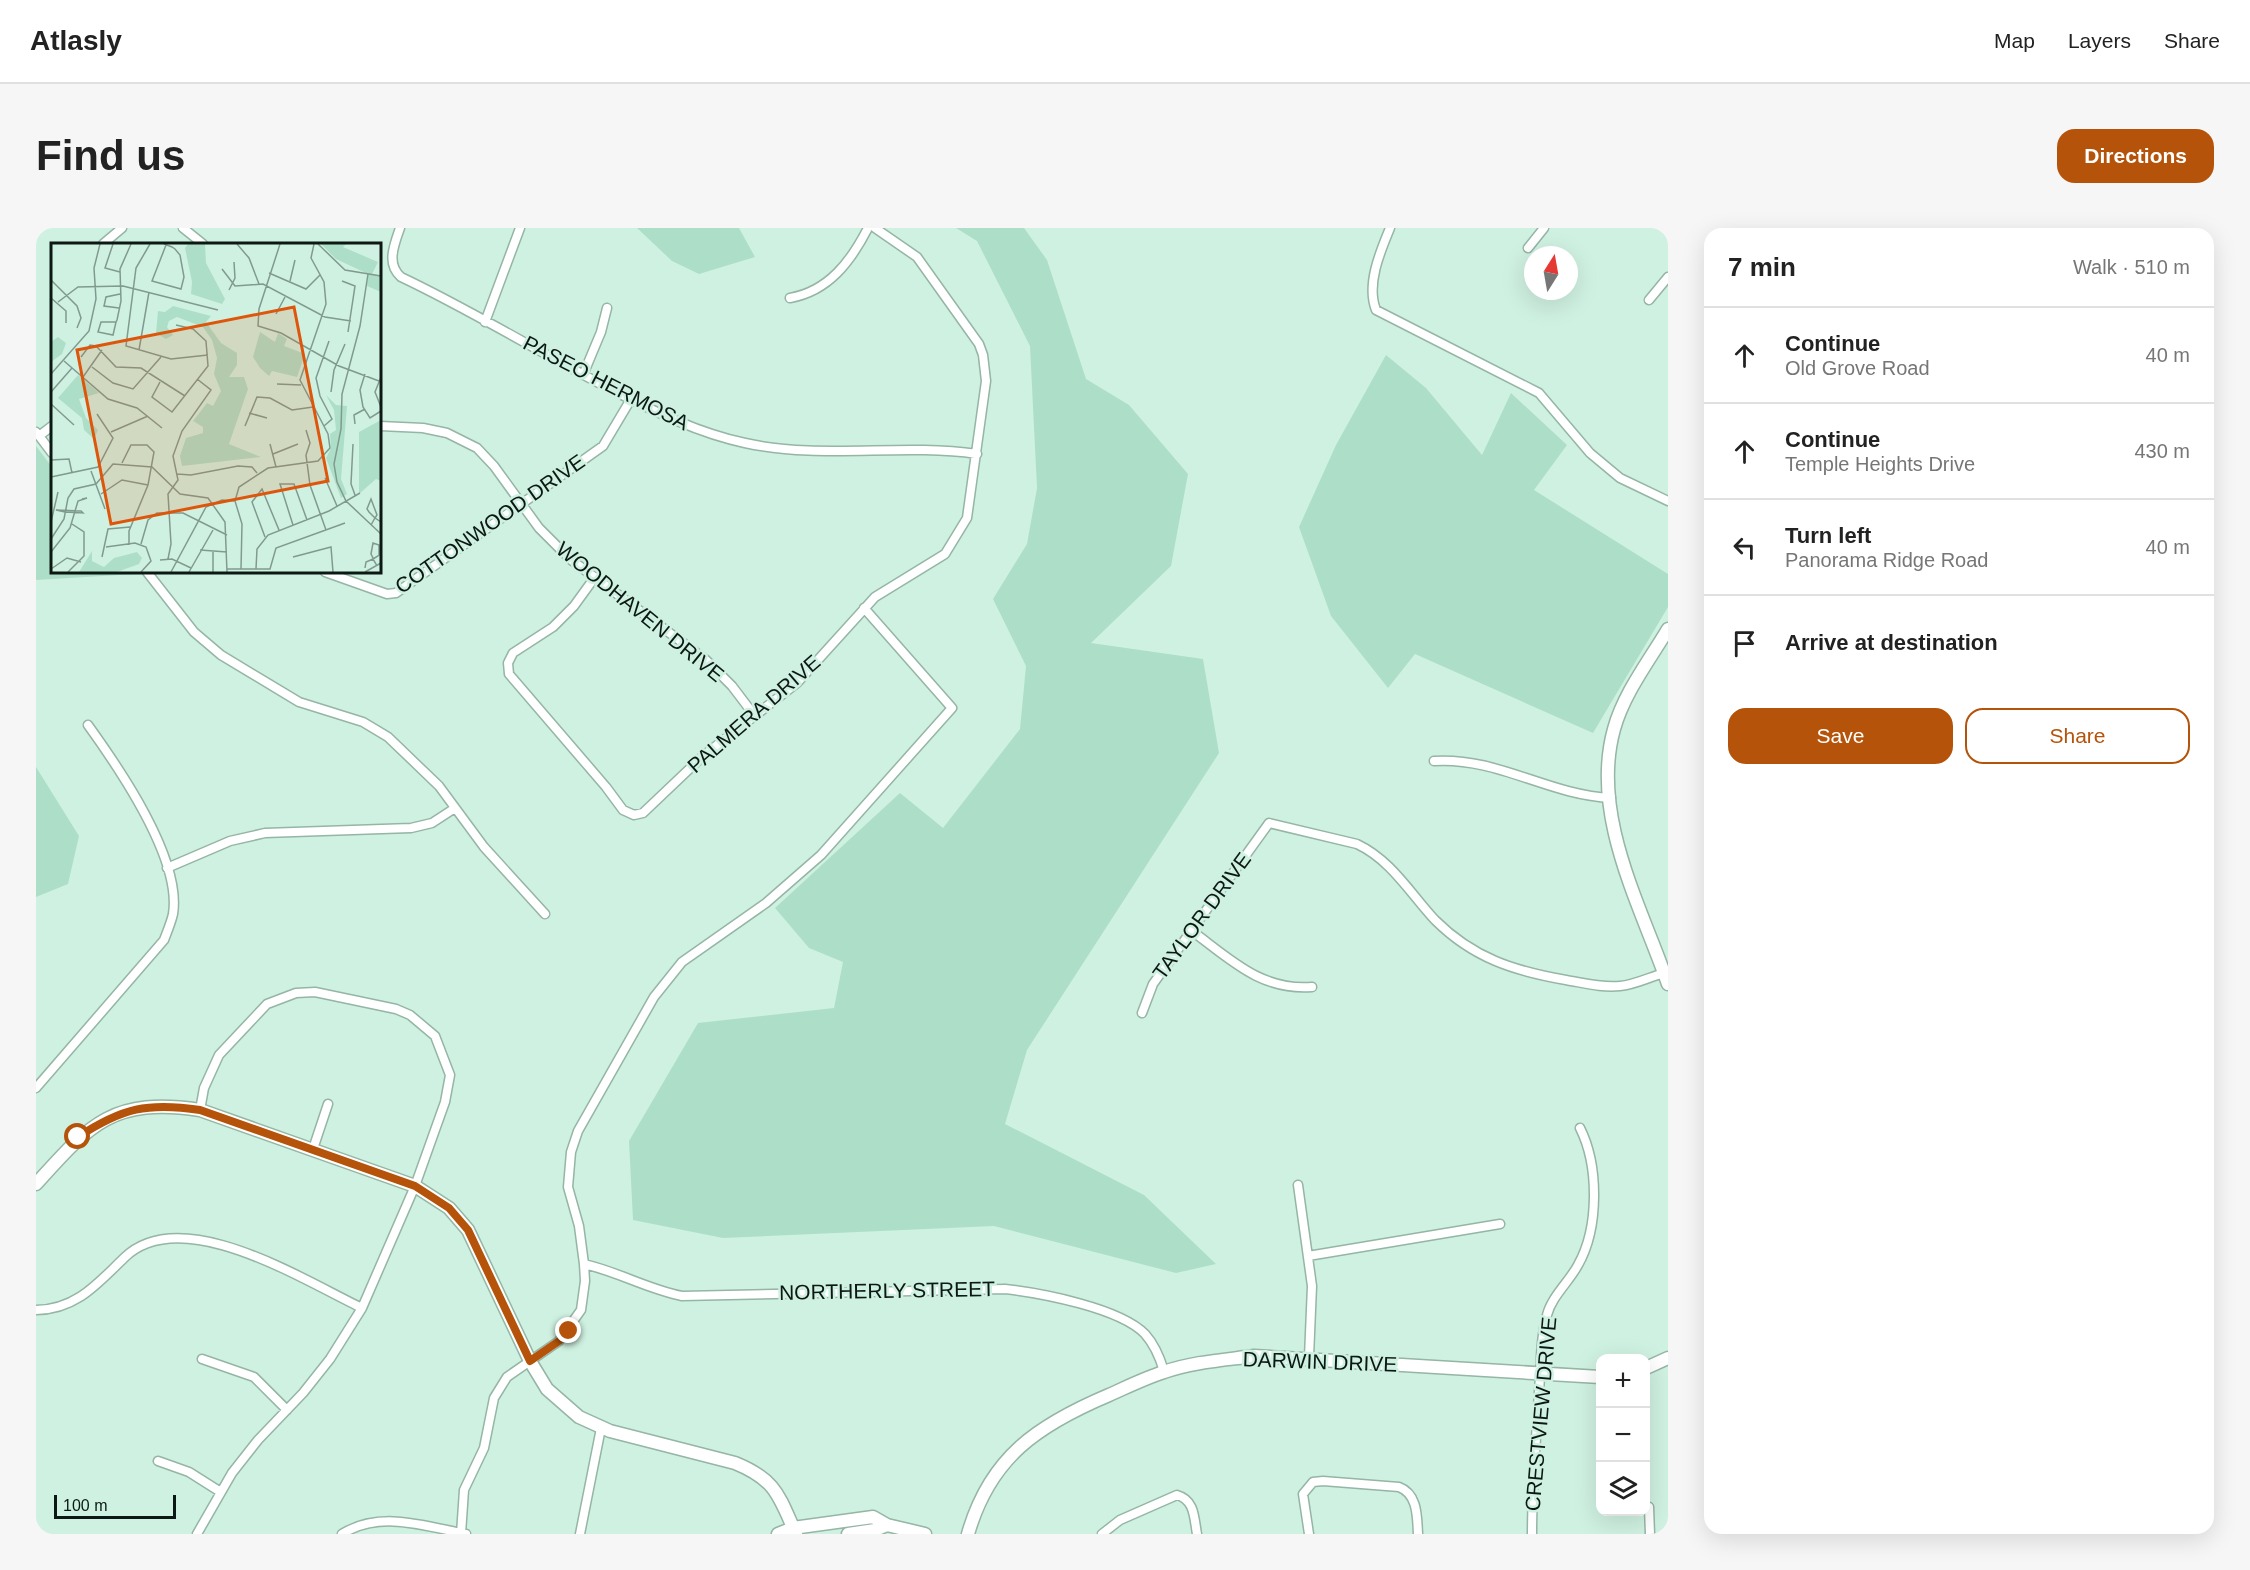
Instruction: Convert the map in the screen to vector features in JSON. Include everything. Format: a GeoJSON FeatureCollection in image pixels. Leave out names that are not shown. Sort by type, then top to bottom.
{"type":"FeatureCollection","features":[{"type":"Feature","properties":{"kind":"street"},"geometry":{"type":"LineString","coordinates":[[103,243],[122,228]]}},
{"type":"Feature","properties":{"kind":"street"},"geometry":{"type":"LineString","coordinates":[[183,228],[202,243]]}},
{"type":"Feature","properties":{"kind":"street","name":"PASEO HERMOSA"},"geometry":{"type":"LineString","coordinates":[[400,228],[391,262],[393,270],[400,277],[582,375],[689,426],[745,443],[805,452],[854,453],[905,448],[977,454]]}},
{"type":"Feature","properties":{"kind":"street"},"geometry":{"type":"LineString","coordinates":[[485,322],[520,228]]}},
{"type":"Feature","properties":{"kind":"street"},"geometry":{"type":"LineString","coordinates":[[790,298],[807,295],[843,269],[868,228]]}},
{"type":"Feature","properties":{"kind":"street","name":"PALMERA DRIVE"},"geometry":{"type":"LineString","coordinates":[[595,577],[574,606],[553,627],[513,653],[508,663],[509,674],[623,810],[634,815],[643,813],[703,756],[797,682],[864,608],[892,585],[924,569],[945,554],[967,518],[986,381],[983,356],[979,344],[917,257],[875,228]]}},
{"type":"Feature","properties":{"kind":"street"},"geometry":{"type":"LineString","coordinates":[[1390,228],[1376,270],[1372,299],[1376,310],[1539,393],[1590,453],[1620,478],[1668,501]]}},
{"type":"Feature","properties":{"kind":"street"},"geometry":{"type":"LineString","coordinates":[[1530,246],[1544,228]]}},
{"type":"Feature","properties":{"kind":"street"},"geometry":{"type":"LineString","coordinates":[[1648,300],[1668,277]]}},
{"type":"Feature","properties":{"kind":"street"},"geometry":{"type":"LineString","coordinates":[[582,375],[601,332],[607,308]]}},
{"type":"Feature","properties":{"kind":"street","name":"COTTONWOOD DRIVE"},"geometry":{"type":"LineString","coordinates":[[328,573],[387,594],[396,593],[603,446],[631,399]]}},
{"type":"Feature","properties":{"kind":"street","name":"WOODHAVEN DRIVE"},"geometry":{"type":"LineString","coordinates":[[381,426],[447,432],[477,448],[494,466],[539,528],[570,559],[706,660],[732,686],[754,716]]}},
{"type":"Feature","properties":{"kind":"street"},"geometry":{"type":"LineString","coordinates":[[38,434],[51,452]]}},
{"type":"Feature","properties":{"kind":"street"},"geometry":{"type":"LineString","coordinates":[[148,573],[194,632],[221,655],[299,702],[363,722],[388,738],[439,786],[484,847],[545,914]]}},
{"type":"Feature","properties":{"kind":"street"},"geometry":{"type":"LineString","coordinates":[[342,1534],[353,1527],[388,1520],[463,1534],[464,1490],[484,1448],[494,1398],[507,1377],[559,1341],[569,1331],[581,1310],[585,1281],[584,1264],[579,1226],[568,1187],[571,1152],[578,1131],[654,997],[682,962],[766,903],[821,855],[952,708],[864,608]]}},
{"type":"Feature","properties":{"kind":"street"},"geometry":{"type":"LineString","coordinates":[[1666,979],[1621,855],[1611,798],[1609,761],[1614,729],[1625,701],[1668,629]]}},
{"type":"Feature","properties":{"kind":"street"},"geometry":{"type":"LineString","coordinates":[[36,1088],[164,940],[173,914],[173,896],[160,842],[88,725]]}},
{"type":"Feature","properties":{"kind":"street"},"geometry":{"type":"LineString","coordinates":[[1434,761],[1452,760],[1487,764],[1573,794],[1611,798]]}},
{"type":"Feature","properties":{"kind":"street"},"geometry":{"type":"LineString","coordinates":[[167,868],[230,841],[265,833],[411,828],[432,823],[455,808]]}},
{"type":"Feature","properties":{"kind":"street","name":"TAYLOR DRIVE"},"geometry":{"type":"LineString","coordinates":[[1142,1014],[1153,984],[1269,823],[1346,841],[1368,849],[1392,870],[1452,936],[1469,949],[1506,967],[1603,987],[1666,979]]}},
{"type":"Feature","properties":{"kind":"street"},"geometry":{"type":"LineString","coordinates":[[1192,931],[1246,970],[1270,983],[1284,987],[1312,987]]}},
{"type":"Feature","properties":{"kind":"street"},"geometry":{"type":"LineString","coordinates":[[197,1534],[219,1491],[258,1440],[330,1359],[362,1308],[415,1186],[445,1102],[450,1075],[435,1036],[420,1021],[396,1009],[315,992],[296,993],[267,1004],[219,1055],[204,1089],[200,1110]]}},
{"type":"Feature","properties":{"kind":"street"},"geometry":{"type":"LineString","coordinates":[[313,1149],[328,1104]]}},
{"type":"Feature","properties":{"kind":"street"},"geometry":{"type":"LineString","coordinates":[[36,1184],[78,1137],[118,1113],[175,1106],[200,1110],[415,1186],[449,1208],[468,1230],[530,1361],[547,1389],[579,1417],[601,1428],[735,1463],[753,1470],[772,1487],[783,1502],[795,1531]]}},
{"type":"Feature","properties":{"kind":"street","name":"CRESTVIEW DRIVE"},"geometry":{"type":"LineString","coordinates":[[1533,1534],[1540,1374],[1546,1316],[1551,1304],[1580,1263],[1591,1227],[1592,1193],[1588,1145],[1580,1128]]}},
{"type":"Feature","properties":{"kind":"street"},"geometry":{"type":"LineString","coordinates":[[1298,1185],[1312,1286],[1309,1357]]}},
{"type":"Feature","properties":{"kind":"street"},"geometry":{"type":"LineString","coordinates":[[1308,1256],[1500,1224]]}},
{"type":"Feature","properties":{"kind":"street"},"geometry":{"type":"LineString","coordinates":[[36,1310],[60,1307],[84,1296],[135,1248],[153,1239],[175,1236],[256,1257],[362,1308]]}},
{"type":"Feature","properties":{"kind":"street","name":"NORTHERLY STREET"},"geometry":{"type":"LineString","coordinates":[[584,1264],[614,1271],[657,1291],[682,1296],[1005,1289],[1036,1293],[1093,1308],[1135,1325],[1146,1335],[1158,1352],[1164,1371]]}},
{"type":"Feature","properties":{"kind":"street","name":"DARWIN DRIVE"},"geometry":{"type":"LineString","coordinates":[[968,1534],[974,1514],[989,1483],[1015,1449],[1047,1424],[1068,1412],[1164,1371],[1197,1363],[1254,1356],[1309,1357],[1596,1377]]}},
{"type":"Feature","properties":{"kind":"street"},"geometry":{"type":"LineString","coordinates":[[1650,1366],[1668,1358]]}},
{"type":"Feature","properties":{"kind":"street"},"geometry":{"type":"LineString","coordinates":[[202,1359],[254,1377],[287,1410]]}},
{"type":"Feature","properties":{"kind":"street"},"geometry":{"type":"LineString","coordinates":[[580,1534],[601,1428]]}},
{"type":"Feature","properties":{"kind":"street"},"geometry":{"type":"LineString","coordinates":[[158,1461],[189,1472],[219,1491]]}},
{"type":"Feature","properties":{"kind":"street"},"geometry":{"type":"LineString","coordinates":[[1309,1534],[1303,1494],[1313,1482],[1323,1481],[1399,1487],[1407,1490],[1415,1504],[1418,1534]]}},
{"type":"Feature","properties":{"kind":"street"},"geometry":{"type":"LineString","coordinates":[[1102,1534],[1120,1520],[1170,1497],[1185,1497],[1193,1508],[1197,1534]]}},
{"type":"Feature","properties":{"kind":"street"},"geometry":{"type":"LineString","coordinates":[[1649,1516],[1650,1534]]}},
{"type":"Feature","properties":{"kind":"street"},"geometry":{"type":"LineString","coordinates":[[778,1534],[873,1517],[887,1525],[925,1534]]}},
{"type":"Feature","properties":{"kind":"street"},"geometry":{"type":"LineString","coordinates":[[848,1534],[875,1530],[887,1525]]}},
{"type":"Feature","properties":{"kind":"green space"},"geometry":{"type":"Polygon","coordinates":[[[637,228],[739,228],[755,257],[699,274],[672,261],[637,228]]]}},
{"type":"Feature","properties":{"kind":"green space"},"geometry":{"type":"Polygon","coordinates":[[[956,228],[1024,228],[1047,260],[1086,379],[1129,405],[1188,474],[1171,566],[1091,643],[1203,659],[1219,753],[1027,1050],[1005,1124],[1144,1195],[1216,1264],[1176,1273],[994,1226],[723,1238],[633,1220],[629,1141],[698,1023],[834,1008],[843,962],[809,948],[775,908],[900,793],[943,828],[1020,729],[1026,666],[993,599],[1027,544],[1037,488],[1030,346],[977,241],[956,228]]]}},
{"type":"Feature","properties":{"kind":"green space"},"geometry":{"type":"Polygon","coordinates":[[[1386,355],[1426,388],[1482,455],[1511,393],[1567,445],[1534,490],[1668,574],[1668,607],[1593,733],[1415,654],[1388,688],[1331,616],[1299,527],[1336,445],[1386,355]]]}},
{"type":"Feature","properties":{"kind":"green space"},"geometry":{"type":"Polygon","coordinates":[[[36,446],[51,466],[51,573],[136,574],[36,580],[36,446]]]}},
{"type":"Feature","properties":{"kind":"green space"},"geometry":{"type":"Polygon","coordinates":[[[36,767],[79,836],[68,884],[36,897],[36,767]]]}},
{"type":"Feature","properties":{"kind":"route"},"geometry":{"type":"LineString","coordinates":[[78,1137],[118,1113],[175,1106],[200,1110],[415,1186],[449,1208],[468,1230],[530,1361],[559,1341],[569,1331]]}}]}
